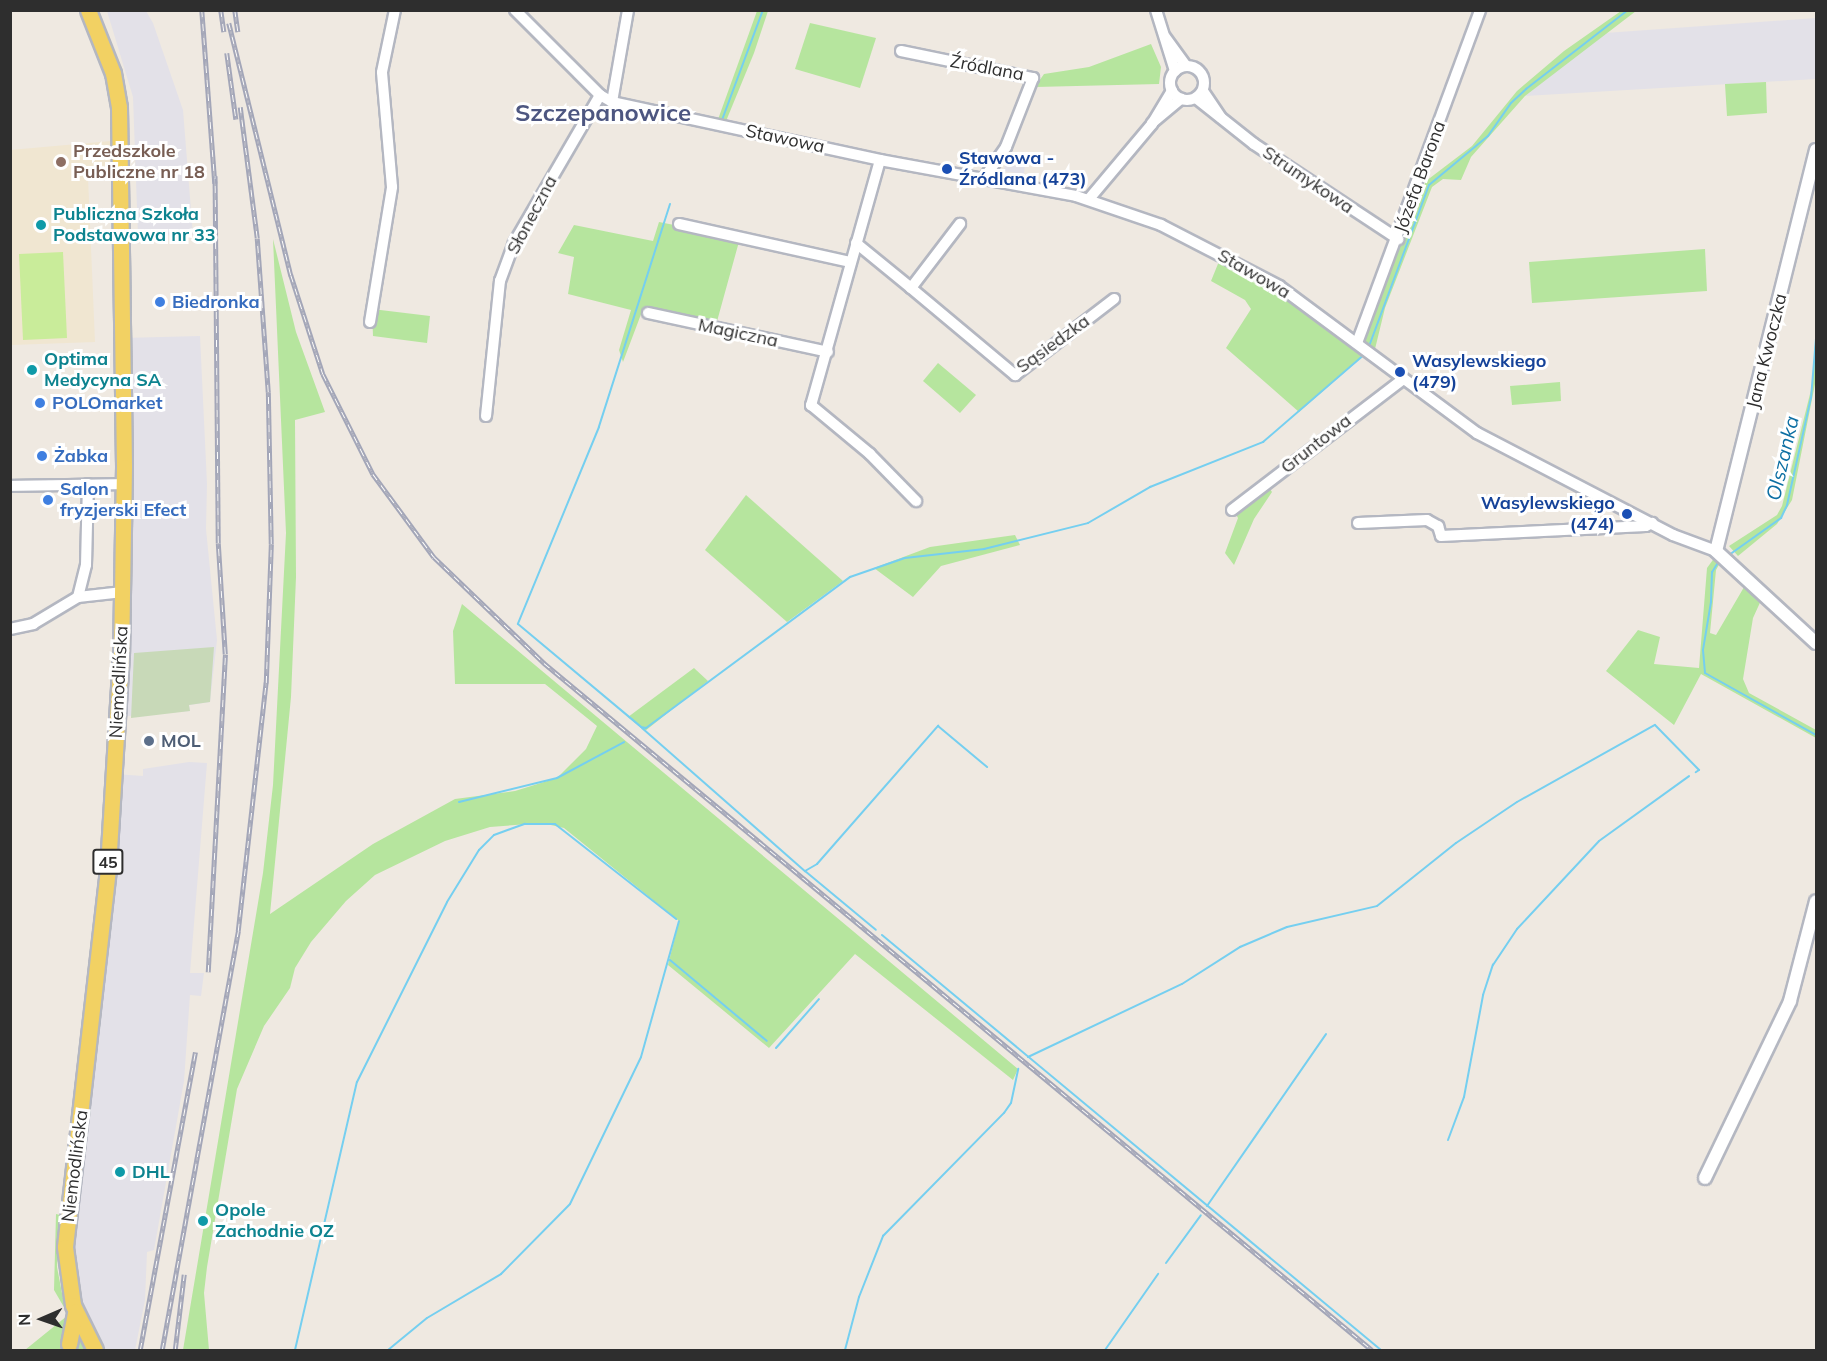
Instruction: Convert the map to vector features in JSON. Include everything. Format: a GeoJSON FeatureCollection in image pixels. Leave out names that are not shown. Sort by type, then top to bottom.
{"type":"FeatureCollection","features":[{"type":"Feature","properties":{"kind":"main road","name":"Niemodlińska"},"geometry":{"type":"LineString","coordinates":[[88,10],[113,73],[119,107],[124,484],[123,592],[101,941],[65,1247],[67,1281],[75,1312],[89,1345]]}},
{"type":"Feature","properties":{"kind":"main road"},"geometry":{"type":"LineString","coordinates":[[64,1347],[75,1312]]}},
{"type":"Feature","properties":{"kind":"main road","name":"45"},"geometry":{"type":"LineString","coordinates":[[64,1347],[89,1345]]}},
{"type":"Feature","properties":{"kind":"street"},"geometry":{"type":"LineString","coordinates":[[370,322],[392,187],[382,72],[395,10]]}},
{"type":"Feature","properties":{"kind":"street","name":"Stawowa"},"geometry":{"type":"LineString","coordinates":[[515,10],[600,95],[612,102],[880,160],[1089,199],[1161,225],[1236,261],[1279,286],[1357,343],[1402,380],[1477,433],[1720,557]]}},
{"type":"Feature","properties":{"kind":"street"},"geometry":{"type":"LineString","coordinates":[[612,102],[628,10]]}},
{"type":"Feature","properties":{"kind":"street"},"geometry":{"type":"LineString","coordinates":[[1156,10],[1165,37],[1180,68]]}},
{"type":"Feature","properties":{"kind":"street","name":"Józefa Barona"},"geometry":{"type":"LineString","coordinates":[[1357,343],[1398,239],[1480,10]]}},
{"type":"Feature","properties":{"kind":"street","name":"Źródlana"},"geometry":{"type":"LineString","coordinates":[[901,51],[1033,78],[1006,147],[984,178]]}},
{"type":"Feature","properties":{"kind":"street"},"geometry":{"type":"LineString","coordinates":[[1089,199],[1152,124],[1172,91],[1171,78],[1180,68]]}},
{"type":"Feature","properties":{"kind":"street"},"geometry":{"type":"LineString","coordinates":[[1152,124],[1181,99],[1199,94],[1204,80],[1200,71],[1180,68]]}},
{"type":"Feature","properties":{"kind":"street"},"geometry":{"type":"LineString","coordinates":[[1172,91],[1181,99]]}},
{"type":"Feature","properties":{"kind":"street","name":"Strumykowa"},"geometry":{"type":"LineString","coordinates":[[1199,94],[1221,118],[1398,239]]}},
{"type":"Feature","properties":{"kind":"street","name":"Słoneczna"},"geometry":{"type":"LineString","coordinates":[[486,416],[504,271],[514,243],[600,95]]}},
{"type":"Feature","properties":{"kind":"street","name":"Jana Kwoczka"},"geometry":{"type":"LineString","coordinates":[[1720,557],[1816,150]]}},
{"type":"Feature","properties":{"kind":"street"},"geometry":{"type":"LineString","coordinates":[[880,160],[812,405],[868,452],[916,501]]}},
{"type":"Feature","properties":{"kind":"street"},"geometry":{"type":"LineString","coordinates":[[679,224],[851,262]]}},
{"type":"Feature","properties":{"kind":"street"},"geometry":{"type":"LineString","coordinates":[[911,288],[960,224]]}},
{"type":"Feature","properties":{"kind":"street","name":"Sąsiedzka"},"geometry":{"type":"LineString","coordinates":[[856,243],[1015,375],[1114,299]]}},
{"type":"Feature","properties":{"kind":"street","name":"Magiczna"},"geometry":{"type":"LineString","coordinates":[[648,313],[828,352]]}},
{"type":"Feature","properties":{"kind":"street","name":"Gruntowa"},"geometry":{"type":"LineString","coordinates":[[1232,510],[1402,380]]}},
{"type":"Feature","properties":{"kind":"street"},"geometry":{"type":"LineString","coordinates":[[78,597],[86,565],[88,484]]}},
{"type":"Feature","properties":{"kind":"street"},"geometry":{"type":"LineString","coordinates":[[10,486],[124,484]]}},
{"type":"Feature","properties":{"kind":"street"},"geometry":{"type":"LineString","coordinates":[[1358,523],[1427,520],[1438,526],[1441,536],[1449,536],[1646,526],[1652,523]]}},
{"type":"Feature","properties":{"kind":"street"},"geometry":{"type":"LineString","coordinates":[[1720,557],[1816,643]]}},
{"type":"Feature","properties":{"kind":"street"},"geometry":{"type":"LineString","coordinates":[[10,629],[33,624],[78,597],[123,592]]}},
{"type":"Feature","properties":{"kind":"street"},"geometry":{"type":"LineString","coordinates":[[1706,1178],[1790,1001],[1816,901]]}},
{"type":"Feature","properties":{"kind":"shaded area"},"geometry":{"type":"Polygon","coordinates":[[[107,11],[146,11],[153,23],[183,110],[193,235],[138,236],[133,97],[107,11]]]}},
{"type":"Feature","properties":{"kind":"shaded area"},"geometry":{"type":"Polygon","coordinates":[[[1816,18],[1816,79],[1525,96],[1605,33],[1816,18]]]}},
{"type":"Feature","properties":{"kind":"shaded area"},"geometry":{"type":"Polygon","coordinates":[[[111,141],[112,174],[88,177],[95,342],[11,345],[10,150],[111,141]]]}},
{"type":"Feature","properties":{"kind":"shaded area"},"geometry":{"type":"Polygon","coordinates":[[[1009,154],[1026,156],[1024,174],[1003,171],[1009,154]]]}},
{"type":"Feature","properties":{"kind":"shaded area"},"geometry":{"type":"Polygon","coordinates":[[[200,336],[207,484],[206,529],[217,640],[210,702],[189,705],[190,711],[117,717],[123,338],[200,336]]]}},
{"type":"Feature","properties":{"kind":"shaded area"},"geometry":{"type":"Polygon","coordinates":[[[189,762],[207,763],[190,973],[204,973],[201,996],[190,995],[184,1081],[154,1250],[147,1252],[145,1300],[135,1350],[106,1350],[90,1324],[83,1303],[73,1305],[67,1281],[114,774],[143,776],[143,769],[189,762]]]}},
{"type":"Feature","properties":{"kind":"green space"},"geometry":{"type":"Polygon","coordinates":[[[757,11],[768,11],[754,53],[724,126],[716,125],[757,11]]]}},
{"type":"Feature","properties":{"kind":"green space"},"geometry":{"type":"Polygon","coordinates":[[[1621,11],[1636,11],[1525,96],[1471,157],[1461,180],[1443,179],[1432,187],[1385,308],[1375,349],[1358,343],[1363,356],[1299,412],[1226,348],[1251,309],[1245,300],[1211,281],[1222,254],[1357,343],[1426,181],[1472,146],[1517,91],[1564,51],[1621,11]]]}},
{"type":"Feature","properties":{"kind":"green space"},"geometry":{"type":"Polygon","coordinates":[[[810,23],[876,38],[860,88],[795,69],[810,23]]]}},
{"type":"Feature","properties":{"kind":"green space"},"geometry":{"type":"Polygon","coordinates":[[[1151,44],[1161,67],[1159,84],[1035,87],[1044,74],[1089,67],[1151,44]]]}},
{"type":"Feature","properties":{"kind":"green space"},"geometry":{"type":"Polygon","coordinates":[[[1766,82],[1767,113],[1727,116],[1725,84],[1766,82]]]}},
{"type":"Feature","properties":{"kind":"green space"},"geometry":{"type":"Polygon","coordinates":[[[659,222],[740,238],[716,325],[643,309],[623,362],[619,350],[631,310],[568,294],[574,257],[558,253],[574,225],[653,241],[659,222]]]}},
{"type":"Feature","properties":{"kind":"green space"},"geometry":{"type":"Polygon","coordinates":[[[273,239],[296,332],[325,412],[295,420],[296,577],[291,697],[270,914],[373,844],[455,799],[515,791],[557,778],[586,749],[597,726],[545,684],[455,684],[453,631],[462,604],[1018,1069],[1013,1080],[855,954],[769,1048],[668,965],[679,921],[564,828],[542,823],[490,827],[445,841],[375,875],[346,901],[311,942],[295,968],[290,988],[264,1026],[237,1089],[204,1293],[209,1350],[183,1350],[263,873],[273,785],[286,533],[273,239]]]}},
{"type":"Feature","properties":{"kind":"green space"},"geometry":{"type":"Polygon","coordinates":[[[1705,249],[1707,291],[1532,303],[1529,262],[1705,249]]]}},
{"type":"Feature","properties":{"kind":"green space"},"geometry":{"type":"Polygon","coordinates":[[[63,252],[67,338],[23,340],[19,254],[63,252]]]}},
{"type":"Feature","properties":{"kind":"green space"},"geometry":{"type":"Polygon","coordinates":[[[372,309],[430,316],[427,343],[373,336],[372,309]]]}},
{"type":"Feature","properties":{"kind":"green space"},"geometry":{"type":"Polygon","coordinates":[[[1816,330],[1816,379],[1792,500],[1777,524],[1738,556],[1729,546],[1777,515],[1782,506],[1812,386],[1816,330]]]}},
{"type":"Feature","properties":{"kind":"green space"},"geometry":{"type":"Polygon","coordinates":[[[938,363],[976,395],[960,413],[923,381],[938,363]]]}},
{"type":"Feature","properties":{"kind":"green space"},"geometry":{"type":"Polygon","coordinates":[[[1560,382],[1561,401],[1512,405],[1510,386],[1560,382]]]}},
{"type":"Feature","properties":{"kind":"green space"},"geometry":{"type":"Polygon","coordinates":[[[1266,483],[1272,492],[1254,519],[1234,565],[1225,553],[1238,518],[1233,509],[1266,483]]]}},
{"type":"Feature","properties":{"kind":"green space"},"geometry":{"type":"Polygon","coordinates":[[[746,495],[843,581],[787,622],[705,550],[746,495]]]}},
{"type":"Feature","properties":{"kind":"green space"},"geometry":{"type":"Polygon","coordinates":[[[1015,535],[1020,545],[941,566],[913,597],[874,568],[930,547],[1015,535]]]}},
{"type":"Feature","properties":{"kind":"green space"},"geometry":{"type":"Polygon","coordinates":[[[1715,557],[1720,563],[1716,570],[1710,633],[1716,635],[1747,582],[1763,596],[1753,618],[1743,679],[1749,693],[1816,730],[1816,738],[1701,674],[1674,725],[1606,671],[1638,630],[1660,637],[1654,664],[1699,668],[1707,568],[1715,557]]]}},
{"type":"Feature","properties":{"kind":"green space"},"geometry":{"type":"Polygon","coordinates":[[[214,647],[210,702],[189,705],[190,711],[131,718],[134,653],[214,647]]]}},
{"type":"Feature","properties":{"kind":"green space"},"geometry":{"type":"Polygon","coordinates":[[[694,668],[708,681],[645,731],[628,717],[694,668]]]}},
{"type":"Feature","properties":{"kind":"green space"},"geometry":{"type":"Polygon","coordinates":[[[56,1214],[60,1215],[57,1267],[65,1309],[54,1290],[56,1214]]]}},
{"type":"Feature","properties":{"kind":"green space"},"geometry":{"type":"Polygon","coordinates":[[[83,1303],[90,1324],[106,1350],[25,1350],[83,1303]]]}},
{"type":"Feature","properties":{"kind":"waterway"},"geometry":{"type":"LineString","coordinates":[[722,120],[763,10]]}},
{"type":"Feature","properties":{"kind":"waterway"},"geometry":{"type":"LineString","coordinates":[[1368,349],[1429,185],[1488,136],[1511,103],[1526,89],[1628,10]]}},
{"type":"Feature","properties":{"kind":"waterway"},"geometry":{"type":"LineString","coordinates":[[670,204],[599,427],[518,624],[641,727],[646,728],[850,577],[905,558],[984,549],[1088,523],[1150,487],[1263,442],[1365,354]]}},
{"type":"Feature","properties":{"kind":"waterway","name":"Olszanka"},"geometry":{"type":"LineString","coordinates":[[1729,555],[1781,518],[1787,505],[1811,398],[1816,339]]}},
{"type":"Feature","properties":{"kind":"waterway","name":"Olszanka"},"geometry":{"type":"LineString","coordinates":[[1719,561],[1712,572],[1711,602],[1703,650],[1705,673],[1816,735]]}},
{"type":"Feature","properties":{"kind":"waterway"},"geometry":{"type":"LineString","coordinates":[[1028,1057],[1182,984],[1240,947],[1287,927],[1377,906],[1456,843],[1517,802],[1655,725],[1699,770],[1696,772]]}},
{"type":"Feature","properties":{"kind":"waterway"},"geometry":{"type":"LineString","coordinates":[[642,728],[805,871],[817,864],[938,726],[987,767]]}},
{"type":"Feature","properties":{"kind":"waterway"},"geometry":{"type":"LineString","coordinates":[[459,802],[557,778],[624,742]]}},
{"type":"Feature","properties":{"kind":"waterway"},"geometry":{"type":"LineString","coordinates":[[1448,1140],[1464,1097],[1483,995],[1493,965],[1517,929],[1599,841],[1689,776]]}},
{"type":"Feature","properties":{"kind":"waterway"},"geometry":{"type":"LineString","coordinates":[[295,1350],[357,1082],[447,902],[479,850],[494,835],[525,824],[555,824],[676,919]]}},
{"type":"Feature","properties":{"kind":"waterway"},"geometry":{"type":"LineString","coordinates":[[805,871],[876,930]]}},
{"type":"Feature","properties":{"kind":"waterway"},"geometry":{"type":"LineString","coordinates":[[388,1350],[427,1318],[501,1274],[570,1204],[641,1057],[679,921]]}},
{"type":"Feature","properties":{"kind":"waterway"},"geometry":{"type":"LineString","coordinates":[[882,935],[1381,1350]]}},
{"type":"Feature","properties":{"kind":"waterway"},"geometry":{"type":"LineString","coordinates":[[670,960],[767,1041]]}},
{"type":"Feature","properties":{"kind":"waterway"},"geometry":{"type":"LineString","coordinates":[[776,1048],[819,999]]}},
{"type":"Feature","properties":{"kind":"waterway"},"geometry":{"type":"LineString","coordinates":[[1207,1206],[1326,1034]]}},
{"type":"Feature","properties":{"kind":"waterway"},"geometry":{"type":"LineString","coordinates":[[845,1350],[859,1297],[883,1236],[1004,1113],[1011,1103],[1018,1069]]}},
{"type":"Feature","properties":{"kind":"waterway"},"geometry":{"type":"LineString","coordinates":[[1166,1263],[1201,1215]]}},
{"type":"Feature","properties":{"kind":"waterway"},"geometry":{"type":"LineString","coordinates":[[1105,1350],[1158,1274]]}},
{"type":"Feature","properties":{"kind":"railway"},"geometry":{"type":"LineString","coordinates":[[202,10],[215,184]]}},
{"type":"Feature","properties":{"kind":"railway"},"geometry":{"type":"LineString","coordinates":[[221,10],[224,32]]}},
{"type":"Feature","properties":{"kind":"railway"},"geometry":{"type":"LineString","coordinates":[[235,10],[238,32]]}},
{"type":"Feature","properties":{"kind":"railway"},"geometry":{"type":"LineString","coordinates":[[229,23],[291,275],[323,374],[373,474],[434,557],[544,663],[1372,1350]]}},
{"type":"Feature","properties":{"kind":"railway"},"geometry":{"type":"LineString","coordinates":[[227,53],[236,119]]}},
{"type":"Feature","properties":{"kind":"railway"},"geometry":{"type":"LineString","coordinates":[[162,1350],[238,931],[266,683],[271,544],[268,392],[257,238],[240,107]]}},
{"type":"Feature","properties":{"kind":"railway"},"geometry":{"type":"LineString","coordinates":[[208,972],[225,654],[218,543],[215,176]]}},
{"type":"Feature","properties":{"kind":"railway"},"geometry":{"type":"LineString","coordinates":[[140,1350],[195,1052]]}},
{"type":"Feature","properties":{"kind":"railway"},"geometry":{"type":"LineString","coordinates":[[175,1350],[184,1275]]}},
{"type":"Feature","properties":{"kind":"place","name":"Przedszkole Publiczne nr 18"},"geometry":{"type":"Point","coordinates":[61,162]}},
{"type":"Feature","properties":{"kind":"place","name":"Stawowa - Źródlana (473)"},"geometry":{"type":"Point","coordinates":[947,169]}},
{"type":"Feature","properties":{"kind":"place","name":"Publiczna Szkoła Podstawowa nr 33"},"geometry":{"type":"Point","coordinates":[41,225]}},
{"type":"Feature","properties":{"kind":"place","name":"Biedronka"},"geometry":{"type":"Point","coordinates":[160,302]}},
{"type":"Feature","properties":{"kind":"place","name":"Optima Medycyna SA"},"geometry":{"type":"Point","coordinates":[32,370]}},
{"type":"Feature","properties":{"kind":"place","name":"Wasylewskiego (479)"},"geometry":{"type":"Point","coordinates":[1400,372]}},
{"type":"Feature","properties":{"kind":"place","name":"POLOmarket"},"geometry":{"type":"Point","coordinates":[40,403]}},
{"type":"Feature","properties":{"kind":"place","name":"Żabka"},"geometry":{"type":"Point","coordinates":[42,456]}},
{"type":"Feature","properties":{"kind":"place","name":"Salon fryzjerski Efect"},"geometry":{"type":"Point","coordinates":[48,500]}},
{"type":"Feature","properties":{"kind":"place","name":"Wasylewskiego (474)"},"geometry":{"type":"Point","coordinates":[1627,514]}},
{"type":"Feature","properties":{"kind":"place","name":"MOL"},"geometry":{"type":"Point","coordinates":[149,741]}},
{"type":"Feature","properties":{"kind":"place","name":"DHL"},"geometry":{"type":"Point","coordinates":[120,1172]}},
{"type":"Feature","properties":{"kind":"place","name":"Opole Zachodnie OZ"},"geometry":{"type":"Point","coordinates":[203,1221]}},
{"type":"Feature","properties":{"kind":"district","name":"Szczepanowice"},"geometry":{"type":"Point","coordinates":[603,113]}}]}
